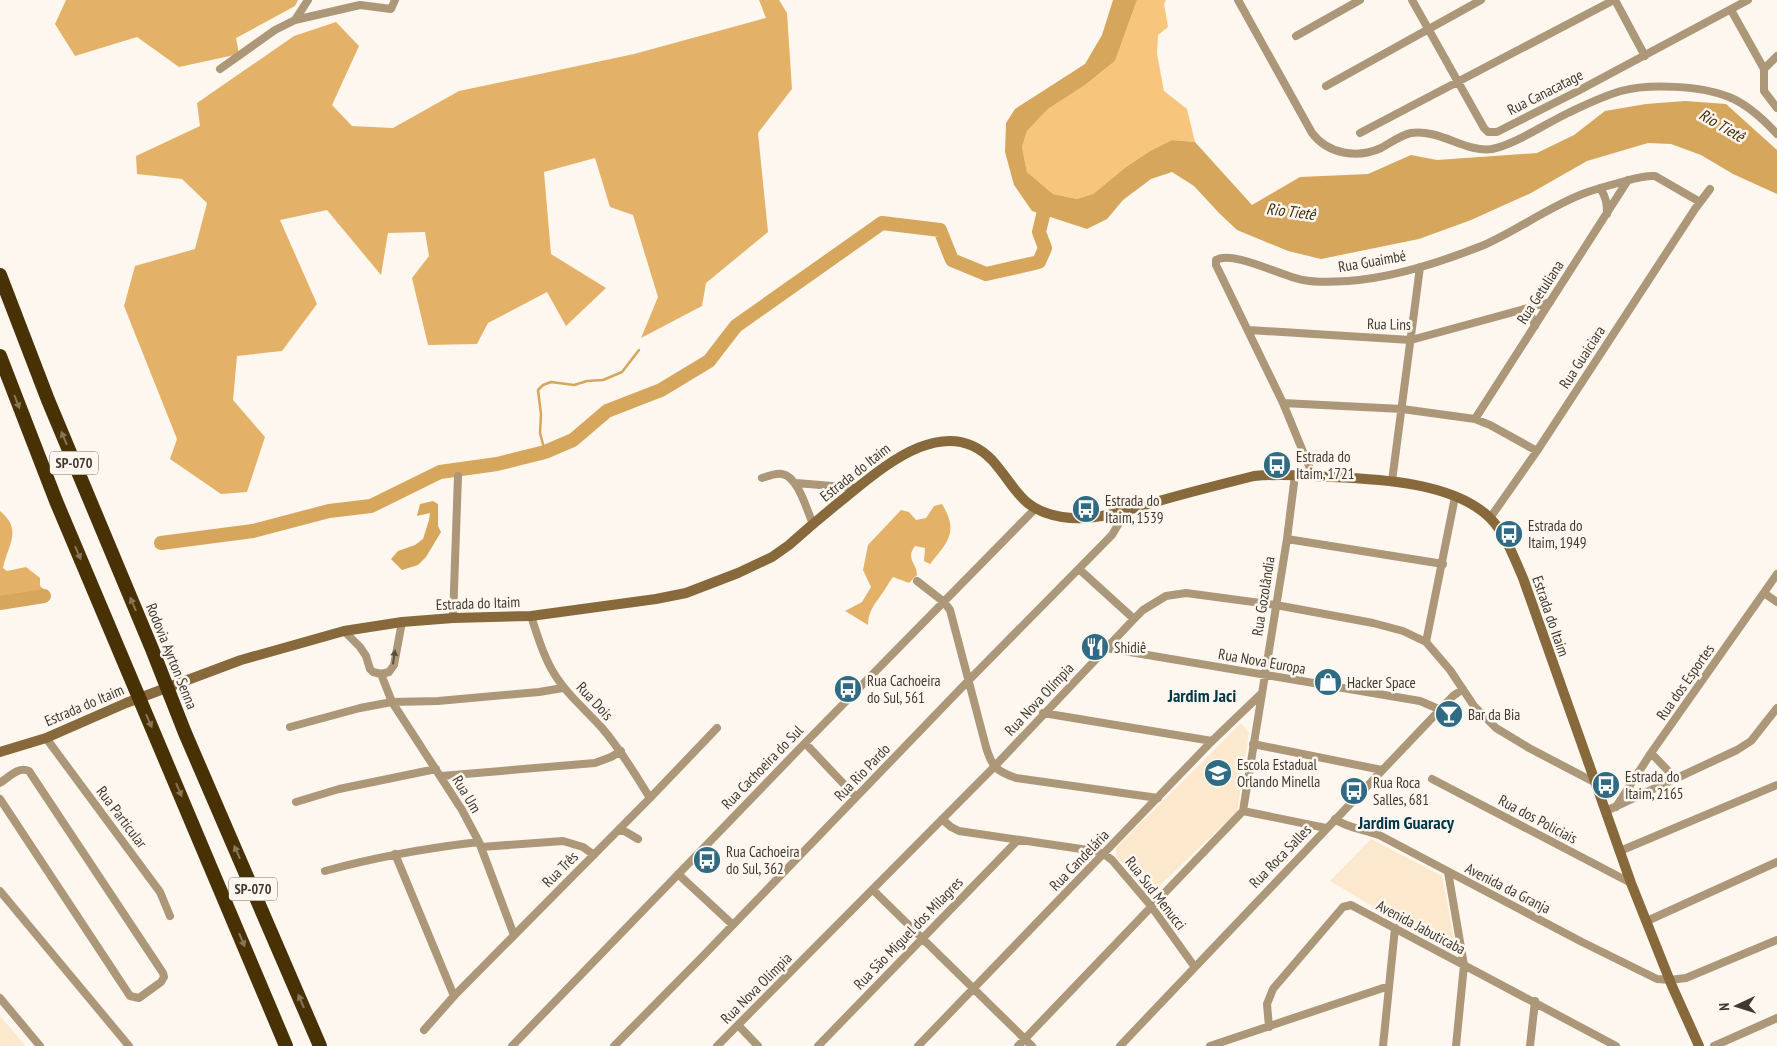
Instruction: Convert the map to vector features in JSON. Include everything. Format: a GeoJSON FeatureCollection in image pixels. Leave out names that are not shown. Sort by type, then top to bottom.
{"type":"FeatureCollection","features":[{"type":"Feature","properties":{"kind":"highway","name":"Rodovia Ayrton Senna"},"geometry":{"type":"LineString","coordinates":[[0,275],[48,400],[185,733],[320,1046]]}},
{"type":"Feature","properties":{"kind":"highway","name":"SP-070"},"geometry":{"type":"LineString","coordinates":[[0,356],[56,500],[286,1046]]}},
{"type":"Feature","properties":{"kind":"street"},"geometry":{"type":"LineString","coordinates":[[295,20],[308,0]]}},
{"type":"Feature","properties":{"kind":"street"},"geometry":{"type":"LineString","coordinates":[[220,69],[275,30],[295,20],[360,5],[391,9],[395,0]]}},
{"type":"Feature","properties":{"kind":"street"},"geometry":{"type":"LineString","coordinates":[[1238,0],[1312,133],[1325,147],[1337,152],[1353,154],[1367,152],[1378,149],[1408,134],[1419,132],[1447,137],[1478,149],[1492,149],[1613,94],[1634,88],[1647,87],[1683,88],[1712,92],[1730,97],[1745,106],[1777,134]]}},
{"type":"Feature","properties":{"kind":"street"},"geometry":{"type":"LineString","coordinates":[[1296,36],[1360,0]]}},
{"type":"Feature","properties":{"kind":"street","name":"Rua Canacatage"},"geometry":{"type":"LineString","coordinates":[[1412,0],[1488,132],[1493,132],[1567,97],[1748,0]]}},
{"type":"Feature","properties":{"kind":"street"},"geometry":{"type":"LineString","coordinates":[[1326,86],[1481,0]]}},
{"type":"Feature","properties":{"kind":"street"},"geometry":{"type":"LineString","coordinates":[[1360,133],[1614,0],[1645,56]]}},
{"type":"Feature","properties":{"kind":"street"},"geometry":{"type":"LineString","coordinates":[[1731,10],[1764,69],[1764,91],[1777,108]]}},
{"type":"Feature","properties":{"kind":"street"},"geometry":{"type":"LineString","coordinates":[[1764,69],[1777,56]]}},
{"type":"Feature","properties":{"kind":"street","name":"Rua Guaimbé"},"geometry":{"type":"LineString","coordinates":[[1313,476],[1283,403],[1216,265],[1216,260],[1232,256],[1283,275],[1304,280],[1326,282],[1360,280],[1420,267],[1484,244],[1584,193],[1628,180],[1648,176],[1660,177],[1698,205]]}},
{"type":"Feature","properties":{"kind":"street","name":"Rua Getuliana"},"geometry":{"type":"LineString","coordinates":[[1475,419],[1628,180]]}},
{"type":"Feature","properties":{"kind":"street"},"geometry":{"type":"LineString","coordinates":[[1600,188],[1607,203],[1607,214]]}},
{"type":"Feature","properties":{"kind":"street","name":"Rua Guaiciara"},"geometry":{"type":"LineString","coordinates":[[1490,518],[1537,451],[1710,188]]}},
{"type":"Feature","properties":{"kind":"street"},"geometry":{"type":"LineString","coordinates":[[1392,481],[1420,267]]}},
{"type":"Feature","properties":{"kind":"street","name":"Rua Lins"},"geometry":{"type":"LineString","coordinates":[[1249,330],[1411,340],[1550,302]]}},
{"type":"Feature","properties":{"kind":"street"},"geometry":{"type":"LineString","coordinates":[[1524,309],[1531,315],[1534,326]]}},
{"type":"Feature","properties":{"kind":"street"},"geometry":{"type":"LineString","coordinates":[[1283,403],[1402,410],[1475,419],[1490,425],[1537,451]]}},
{"type":"Feature","properties":{"kind":"street","name":"Estrada do Itaim"},"geometry":{"type":"LineString","coordinates":[[0,752],[46,738],[126,703],[241,660],[344,631],[402,622],[453,618],[531,616],[656,599],[698,588],[738,573],[772,557],[891,461],[924,445],[964,443],[984,453],[1001,471],[1021,498],[1035,509],[1061,517],[1101,516],[1120,512],[1254,476],[1276,474],[1392,481],[1430,488],[1455,497],[1481,510],[1490,518],[1506,541],[1523,578],[1631,883],[1699,1046]]}},
{"type":"Feature","properties":{"kind":"street"},"geometry":{"type":"LineString","coordinates":[[762,478],[785,474],[796,483],[813,524]]}},
{"type":"Feature","properties":{"kind":"street","name":"Rua Gozolândia"},"geometry":{"type":"LineString","coordinates":[[1243,811],[1296,475]]}},
{"type":"Feature","properties":{"kind":"street"},"geometry":{"type":"LineString","coordinates":[[453,618],[458,476]]}},
{"type":"Feature","properties":{"kind":"street"},"geometry":{"type":"LineString","coordinates":[[796,483],[856,488]]}},
{"type":"Feature","properties":{"kind":"street"},"geometry":{"type":"LineString","coordinates":[[1426,642],[1455,497]]}},
{"type":"Feature","properties":{"kind":"street","name":"Rua Cachoeira do Sul"},"geometry":{"type":"LineString","coordinates":[[512,1046],[805,743],[1035,509]]}},
{"type":"Feature","properties":{"kind":"street","name":"Rua Rio Pardo"},"geometry":{"type":"LineString","coordinates":[[614,1046],[1117,529],[1120,523],[1120,512]]}},
{"type":"Feature","properties":{"kind":"street"},"geometry":{"type":"LineString","coordinates":[[1287,539],[1443,564]]}},
{"type":"Feature","properties":{"kind":"street"},"geometry":{"type":"LineString","coordinates":[[1079,569],[1134,619]]}},
{"type":"Feature","properties":{"kind":"street","name":"Rua dos Esportes"},"geometry":{"type":"LineString","coordinates":[[1616,807],[1651,753],[1777,574]]}},
{"type":"Feature","properties":{"kind":"street"},"geometry":{"type":"LineString","coordinates":[[917,581],[944,602],[950,610],[986,747],[994,767],[1003,774],[1016,778],[1158,798]]}},
{"type":"Feature","properties":{"kind":"street","name":"Rua Nova Olímpia"},"geometry":{"type":"LineString","coordinates":[[717,1046],[994,767],[1043,713],[1134,619],[1156,601],[1176,593],[1209,595],[1276,605],[1373,623],[1403,631],[1426,642],[1450,670],[1474,706],[1496,728],[1529,748],[1594,782]]}},
{"type":"Feature","properties":{"kind":"street"},"geometry":{"type":"LineString","coordinates":[[1764,593],[1777,602]]}},
{"type":"Feature","properties":{"kind":"street","name":"Rua Dois"},"geometry":{"type":"LineString","coordinates":[[531,616],[545,657],[564,688],[620,751],[650,798]]}},
{"type":"Feature","properties":{"kind":"street"},"geometry":{"type":"LineString","coordinates":[[381,674],[389,672],[394,665],[395,649],[402,622]]}},
{"type":"Feature","properties":{"kind":"street","name":"Rua Um"},"geometry":{"type":"LineString","coordinates":[[344,631],[360,647],[366,656],[370,669],[381,674],[392,702],[462,810],[480,845],[514,935]]}},
{"type":"Feature","properties":{"kind":"street","name":"Rua Nova Europa"},"geometry":{"type":"LineString","coordinates":[[1106,648],[1420,701],[1441,710]]}},
{"type":"Feature","properties":{"kind":"street"},"geometry":{"type":"LineString","coordinates":[[290,727],[360,708],[392,702],[438,701],[564,688]]}},
{"type":"Feature","properties":{"kind":"street","name":"Rua Roca Salles"},"geometry":{"type":"LineString","coordinates":[[1120,1046],[1326,828],[1453,696],[1463,689]]}},
{"type":"Feature","properties":{"kind":"street","name":"Rua Candelária"},"geometry":{"type":"LineString","coordinates":[[918,1046],[1212,741],[1261,694]]}},
{"type":"Feature","properties":{"kind":"street"},"geometry":{"type":"LineString","coordinates":[[1606,811],[1676,779],[1751,741],[1777,708]]}},
{"type":"Feature","properties":{"kind":"street"},"geometry":{"type":"LineString","coordinates":[[1043,713],[1212,741]]}},
{"type":"Feature","properties":{"kind":"street","name":"Rua Três"},"geometry":{"type":"LineString","coordinates":[[424,1030],[454,996],[717,728]]}},
{"type":"Feature","properties":{"kind":"street","name":"Rua Particular"},"geometry":{"type":"LineString","coordinates":[[46,738],[160,892],[170,916]]}},
{"type":"Feature","properties":{"kind":"street"},"geometry":{"type":"LineString","coordinates":[[805,743],[856,797]]}},
{"type":"Feature","properties":{"kind":"street"},"geometry":{"type":"LineString","coordinates":[[1253,744],[1382,770]]}},
{"type":"Feature","properties":{"kind":"street"},"geometry":{"type":"LineString","coordinates":[[441,776],[595,763],[611,757],[620,751]]}},
{"type":"Feature","properties":{"kind":"street"},"geometry":{"type":"LineString","coordinates":[[1651,753],[1676,779]]}},
{"type":"Feature","properties":{"kind":"street"},"geometry":{"type":"LineString","coordinates":[[296,802],[340,789],[436,769]]}},
{"type":"Feature","properties":{"kind":"street"},"geometry":{"type":"LineString","coordinates":[[0,782],[19,770],[29,771],[163,972],[164,977],[161,982],[139,998],[130,996],[0,799]]}},
{"type":"Feature","properties":{"kind":"street","name":"Rua dos Policiais"},"geometry":{"type":"LineString","coordinates":[[1432,779],[1631,883]]}},
{"type":"Feature","properties":{"kind":"street"},"geometry":{"type":"LineString","coordinates":[[1620,851],[1777,785]]}},
{"type":"Feature","properties":{"kind":"street"},"geometry":{"type":"LineString","coordinates":[[1018,1046],[1243,811],[1326,828]]}},
{"type":"Feature","properties":{"kind":"street","name":"Rua Sud Menucci"},"geometry":{"type":"LineString","coordinates":[[942,819],[959,831],[1095,851],[1104,854],[1112,860],[1151,906],[1194,966]]}},
{"type":"Feature","properties":{"kind":"street","name":"Avenida da Granja"},"geometry":{"type":"LineString","coordinates":[[1335,819],[1346,826],[1362,829],[1380,836],[1582,942],[1657,979],[1670,980]]}},
{"type":"Feature","properties":{"kind":"street"},"geometry":{"type":"LineString","coordinates":[[619,830],[638,839]]}},
{"type":"Feature","properties":{"kind":"street","name":"Rua São Miguel dos Milagres"},"geometry":{"type":"LineString","coordinates":[[818,1046],[1018,840]]}},
{"type":"Feature","properties":{"kind":"street"},"geometry":{"type":"LineString","coordinates":[[325,871],[395,854],[480,845],[563,841],[583,847],[594,855]]}},
{"type":"Feature","properties":{"kind":"street"},"geometry":{"type":"LineString","coordinates":[[395,854],[454,996]]}},
{"type":"Feature","properties":{"kind":"street"},"geometry":{"type":"LineString","coordinates":[[1647,921],[1777,862]]}},
{"type":"Feature","properties":{"kind":"street"},"geometry":{"type":"LineString","coordinates":[[1448,872],[1464,965],[1456,1046]]}},
{"type":"Feature","properties":{"kind":"street"},"geometry":{"type":"LineString","coordinates":[[678,874],[733,925]]}},
{"type":"Feature","properties":{"kind":"street"},"geometry":{"type":"LineString","coordinates":[[873,890],[1032,1046]]}},
{"type":"Feature","properties":{"kind":"street"},"geometry":{"type":"LineString","coordinates":[[0,891],[127,1043],[117,1046]]}},
{"type":"Feature","properties":{"kind":"street","name":"Avenida Jabuticaba"},"geometry":{"type":"LineString","coordinates":[[1269,1027],[1267,1004],[1269,996],[1280,979],[1344,906],[1353,905],[1535,1001],[1604,1043],[1616,1046]]}},
{"type":"Feature","properties":{"kind":"street"},"geometry":{"type":"LineString","coordinates":[[1383,1046],[1395,928]]}},
{"type":"Feature","properties":{"kind":"street"},"geometry":{"type":"LineString","coordinates":[[1670,980],[1686,978],[1777,940]]}},
{"type":"Feature","properties":{"kind":"street"},"geometry":{"type":"LineString","coordinates":[[1210,1046],[1389,986]]}},
{"type":"Feature","properties":{"kind":"street"},"geometry":{"type":"LineString","coordinates":[[0,998],[40,1046]]}},
{"type":"Feature","properties":{"kind":"street"},"geometry":{"type":"LineString","coordinates":[[1530,1046],[1535,1001]]}},
{"type":"Feature","properties":{"kind":"street"},"geometry":{"type":"LineString","coordinates":[[1714,1046],[1777,1018]]}},
{"type":"Feature","properties":{"kind":"street"},"geometry":{"type":"LineString","coordinates":[[738,1025],[758,1046]]}},
{"type":"Feature","properties":{"kind":"shaded area"},"geometry":{"type":"Polygon","coordinates":[[[66,0],[298,0],[295,6],[236,38],[239,54],[179,67],[137,37],[75,56],[55,24],[66,0]]]}},
{"type":"Feature","properties":{"kind":"shaded area"},"geometry":{"type":"Polygon","coordinates":[[[759,0],[779,0],[787,13],[792,89],[758,133],[768,232],[706,283],[702,306],[641,338],[658,297],[633,215],[610,207],[595,158],[544,172],[551,254],[606,288],[566,326],[547,292],[488,323],[477,344],[428,345],[412,278],[429,256],[425,232],[388,233],[381,275],[327,210],[280,220],[317,304],[282,351],[237,356],[233,400],[265,437],[247,492],[221,494],[170,459],[177,439],[124,306],[135,266],[195,249],[207,203],[182,179],[137,174],[136,156],[200,126],[197,103],[294,36],[336,22],[359,46],[332,105],[352,126],[393,128],[459,91],[634,54],[766,18],[759,0]]]}},
{"type":"Feature","properties":{"kind":"shaded area"},"geometry":{"type":"Polygon","coordinates":[[[1137,0],[1166,0],[1164,4],[1168,27],[1158,35],[1157,54],[1164,91],[1187,109],[1195,142],[1172,140],[1150,151],[1126,167],[1093,194],[1077,199],[1053,194],[1027,172],[1022,147],[1027,131],[1048,109],[1085,85],[1115,61],[1137,0]]]}},
{"type":"Feature","properties":{"kind":"shaded area"},"geometry":{"type":"Polygon","coordinates":[[[942,504],[950,522],[949,536],[942,549],[930,564],[924,561],[925,548],[915,546],[912,550],[911,558],[917,575],[909,583],[893,577],[872,609],[868,625],[845,611],[862,602],[871,587],[863,570],[868,545],[901,510],[909,512],[916,520],[926,518],[934,506],[942,504]]]}},
{"type":"Feature","properties":{"kind":"shaded area"},"geometry":{"type":"Polygon","coordinates":[[[0,511],[7,518],[12,531],[12,538],[3,568],[7,571],[26,567],[40,578],[40,586],[45,590],[29,603],[0,605],[0,511]]]}},
{"type":"Feature","properties":{"kind":"shaded area","name":"Escola Estadual Orlando Minella"},"geometry":{"type":"Polygon","coordinates":[[[1241,723],[1249,733],[1237,812],[1154,891],[1148,890],[1116,857],[1116,848],[1241,723]]]}},
{"type":"Feature","properties":{"kind":"shaded area"},"geometry":{"type":"Polygon","coordinates":[[[1371,839],[1442,876],[1454,939],[1449,944],[1440,946],[1330,881],[1371,839]]]}},
{"type":"Feature","properties":{"kind":"shaded area"},"geometry":{"type":"Polygon","coordinates":[[[0,1016],[25,1045],[24,1046],[0,1046],[0,1016]]]}},
{"type":"Feature","properties":{"kind":"water","name":"Rio Tietê"},"geometry":{"type":"Polygon","coordinates":[[[1113,0],[1137,0],[1115,61],[1085,85],[1048,109],[1027,131],[1022,147],[1027,172],[1053,194],[1077,199],[1093,194],[1126,167],[1150,151],[1172,140],[1195,142],[1252,205],[1300,177],[1368,174],[1411,155],[1437,160],[1537,153],[1574,135],[1605,111],[1646,104],[1685,101],[1726,104],[1777,150],[1777,194],[1733,174],[1701,155],[1671,144],[1648,143],[1587,161],[1531,193],[1471,220],[1419,239],[1321,259],[1288,251],[1237,230],[1194,186],[1172,172],[1151,179],[1123,200],[1107,219],[1087,229],[1032,211],[1014,185],[1005,152],[1006,123],[1015,109],[1085,64],[1102,35],[1113,0]]]}},
{"type":"Feature","properties":{"kind":"water"},"geometry":{"type":"Polygon","coordinates":[[[433,501],[438,504],[438,526],[441,532],[426,557],[418,565],[402,570],[391,559],[398,551],[415,545],[423,539],[430,513],[417,516],[420,504],[433,501]]]}},
{"type":"Feature","properties":{"kind":"waterway"},"geometry":{"type":"LineString","coordinates":[[161,543],[253,531],[329,511],[371,506],[440,472],[497,464],[545,452],[573,440],[607,411],[661,390],[709,361],[736,326],[882,223],[940,230],[952,260],[986,274],[1039,262],[1045,248],[1039,232],[1045,207]]}},
{"type":"Feature","properties":{"kind":"waterway"},"geometry":{"type":"LineString","coordinates":[[545,452],[540,433],[541,414],[538,390],[543,385],[551,382],[574,385],[587,381],[603,380],[622,372],[639,350]]}},
{"type":"Feature","properties":{"kind":"waterway"},"geometry":{"type":"LineString","coordinates":[[0,603],[44,596]]}},
{"type":"Feature","properties":{"kind":"place","name":"Estrada do Itaim, 1721"},"geometry":{"type":"Point","coordinates":[1277,465]}},
{"type":"Feature","properties":{"kind":"place","name":"Estrada do Itaim, 1539"},"geometry":{"type":"Point","coordinates":[1086,509]}},
{"type":"Feature","properties":{"kind":"place","name":"Estrada do Itaim, 1949"},"geometry":{"type":"Point","coordinates":[1509,534]}},
{"type":"Feature","properties":{"kind":"place","name":"Shidiê"},"geometry":{"type":"Point","coordinates":[1095,647]}},
{"type":"Feature","properties":{"kind":"place","name":"Hacker Space"},"geometry":{"type":"Point","coordinates":[1328,682]}},
{"type":"Feature","properties":{"kind":"place","name":"Rua Cachoeira do Sul, 561"},"geometry":{"type":"Point","coordinates":[848,689]}},
{"type":"Feature","properties":{"kind":"place","name":"Bar da Bia"},"geometry":{"type":"Point","coordinates":[1449,714]}},
{"type":"Feature","properties":{"kind":"place","name":"Escola Estadual Orlando Minella"},"geometry":{"type":"Point","coordinates":[1218,773]}},
{"type":"Feature","properties":{"kind":"place","name":"Estrada do Itaim, 2165"},"geometry":{"type":"Point","coordinates":[1606,785]}},
{"type":"Feature","properties":{"kind":"place","name":"Rua Roca Salles, 681"},"geometry":{"type":"Point","coordinates":[1354,791]}},
{"type":"Feature","properties":{"kind":"place","name":"Rua Cachoeira do Sul, 362"},"geometry":{"type":"Point","coordinates":[707,860]}},
{"type":"Feature","properties":{"kind":"district","name":"Jardim Jaci"},"geometry":{"type":"Point","coordinates":[1202,695]}},
{"type":"Feature","properties":{"kind":"district","name":"Jardim Guaracy"},"geometry":{"type":"Point","coordinates":[1406,822]}}]}
